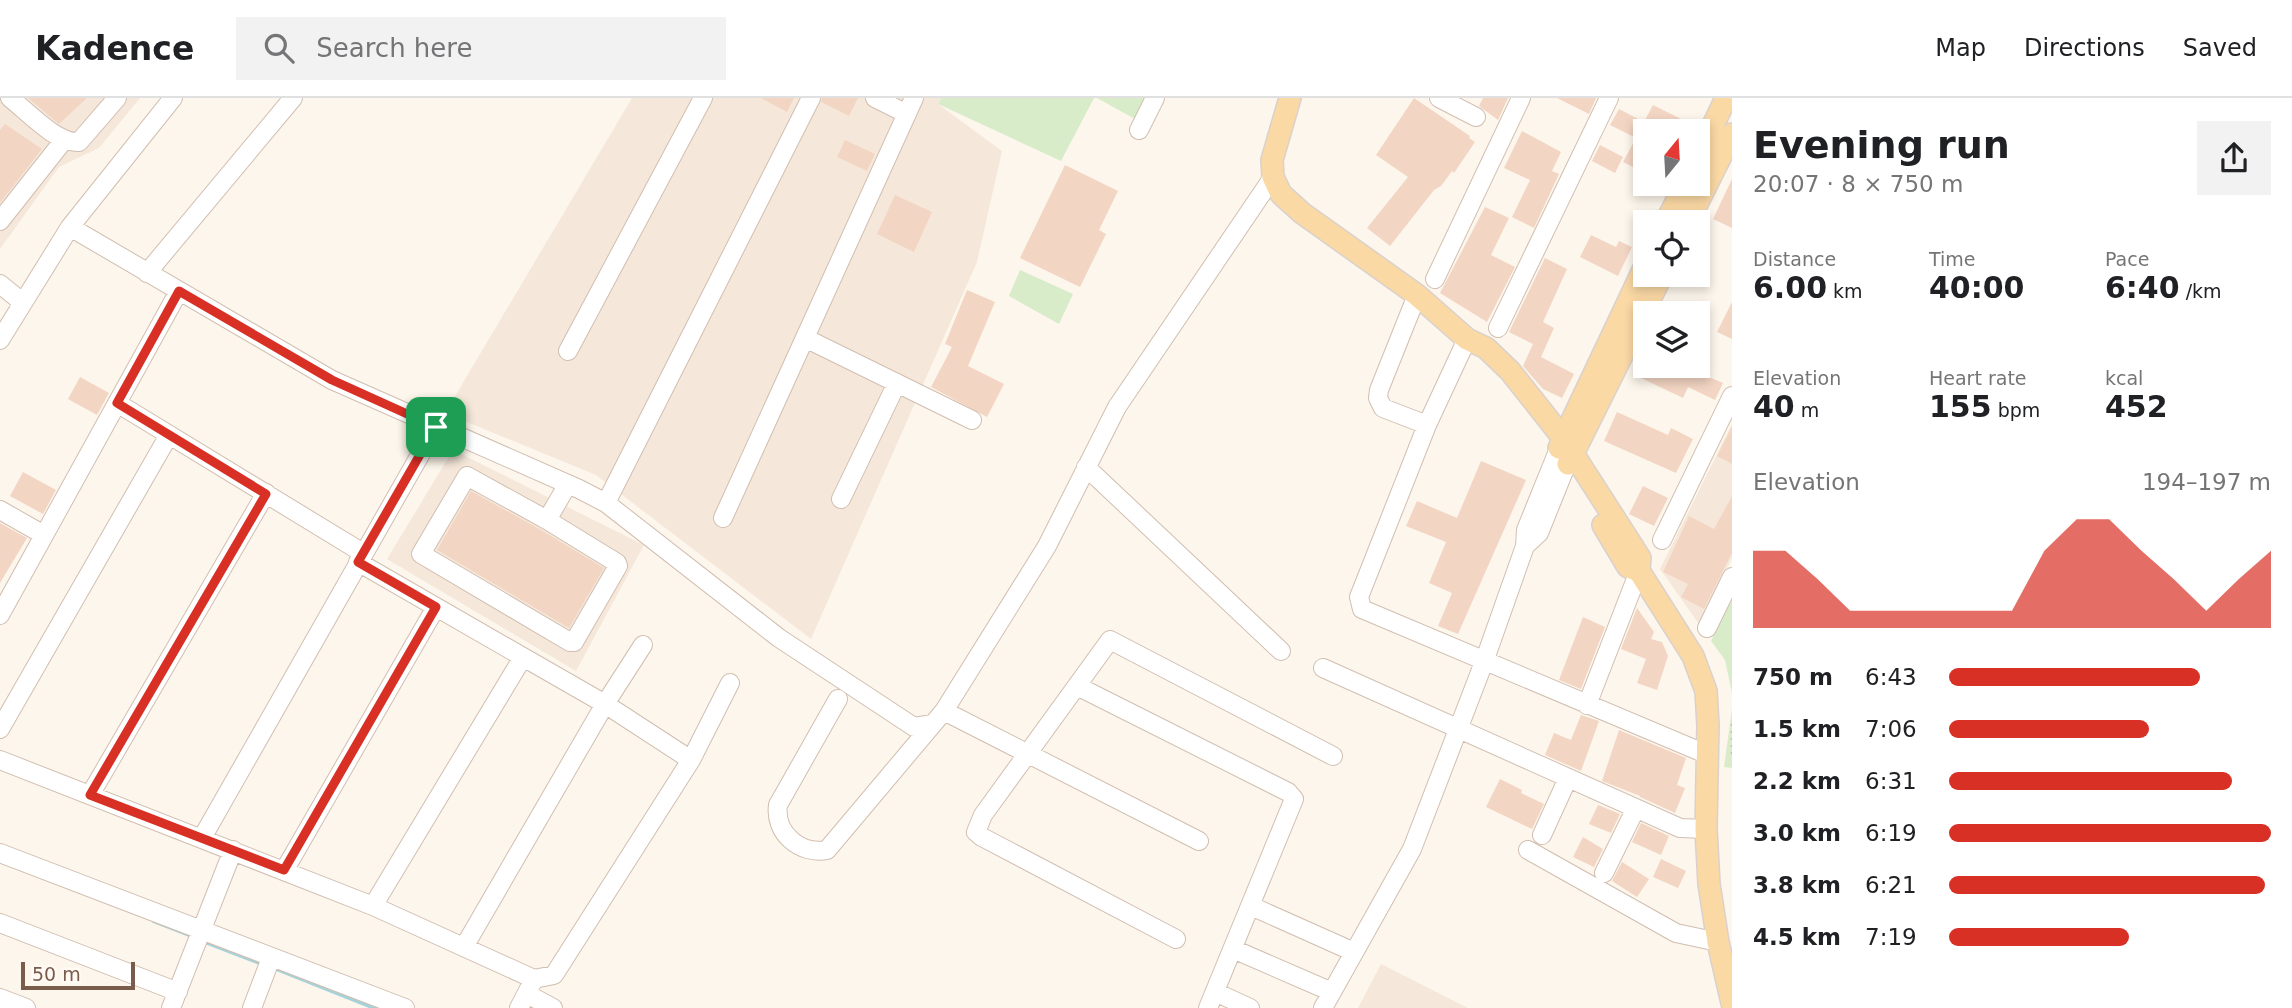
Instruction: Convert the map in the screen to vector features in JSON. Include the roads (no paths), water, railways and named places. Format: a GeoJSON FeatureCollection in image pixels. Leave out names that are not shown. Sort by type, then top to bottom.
{"type":"FeatureCollection","features":[{"type":"Feature","properties":{"kind":"main road"},"geometry":{"type":"LineString","coordinates":[[1290,98],[1272,160],[1273,177],[1281,194],[1302,213],[1416,295],[1467,339],[1486,348],[1510,371],[1640,558],[1639,571],[1693,656],[1706,691],[1706,829],[1709,884],[1717,943],[1729,980],[1732,1003]]}},
{"type":"Feature","properties":{"kind":"main road"},"geometry":{"type":"LineString","coordinates":[[1710,132],[1726,98]]}},
{"type":"Feature","properties":{"kind":"main road"},"geometry":{"type":"LineString","coordinates":[[1694,210],[1732,134]]}},
{"type":"Feature","properties":{"kind":"main road"},"geometry":{"type":"LineString","coordinates":[[1565,452],[1636,287]]}},
{"type":"Feature","properties":{"kind":"main road"},"geometry":{"type":"LineString","coordinates":[[1565,452],[1655,287]]}},
{"type":"Feature","properties":{"kind":"street"},"geometry":{"type":"LineString","coordinates":[[10,98],[64,140],[79,142],[117,98]]}},
{"type":"Feature","properties":{"kind":"street"},"geometry":{"type":"LineString","coordinates":[[0,340],[70,227],[173,98]]}},
{"type":"Feature","properties":{"kind":"street"},"geometry":{"type":"LineString","coordinates":[[147,273],[293,98]]}},
{"type":"Feature","properties":{"kind":"street"},"geometry":{"type":"LineString","coordinates":[[568,351],[703,98]]}},
{"type":"Feature","properties":{"kind":"street"},"geometry":{"type":"LineString","coordinates":[[606,503],[811,98]]}},
{"type":"Feature","properties":{"kind":"street"},"geometry":{"type":"LineString","coordinates":[[723,518],[910,106],[875,98]]}},
{"type":"Feature","properties":{"kind":"street"},"geometry":{"type":"LineString","coordinates":[[1139,130],[1155,98]]}},
{"type":"Feature","properties":{"kind":"street"},"geometry":{"type":"LineString","coordinates":[[1439,98],[1476,117]]}},
{"type":"Feature","properties":{"kind":"street"},"geometry":{"type":"LineString","coordinates":[[1435,279],[1521,98]]}},
{"type":"Feature","properties":{"kind":"street"},"geometry":{"type":"LineString","coordinates":[[1498,328],[1609,98]]}},
{"type":"Feature","properties":{"kind":"street"},"geometry":{"type":"LineString","coordinates":[[0,221],[64,140]]}},
{"type":"Feature","properties":{"kind":"street"},"geometry":{"type":"LineString","coordinates":[[838,699],[778,805],[776,817],[785,834],[808,851],[827,850],[938,717],[1047,546],[1117,407],[1273,177]]}},
{"type":"Feature","properties":{"kind":"street"},"geometry":{"type":"LineString","coordinates":[[70,227],[332,380],[606,503],[779,638],[914,727],[938,717],[1027,753],[1199,841]]}},
{"type":"Feature","properties":{"kind":"street"},"geometry":{"type":"LineString","coordinates":[[0,284],[22,302]]}},
{"type":"Feature","properties":{"kind":"street"},"geometry":{"type":"LineString","coordinates":[[0,615],[179,291]]}},
{"type":"Feature","properties":{"kind":"street"},"geometry":{"type":"LineString","coordinates":[[1416,295],[1378,398],[1383,408],[1427,425]]}},
{"type":"Feature","properties":{"kind":"street"},"geometry":{"type":"LineString","coordinates":[[805,338],[972,420]]}},
{"type":"Feature","properties":{"kind":"street"},"geometry":{"type":"LineString","coordinates":[[1467,339],[1427,425],[1359,597],[1359,604],[1362,609],[1484,662],[1706,754]]}},
{"type":"Feature","properties":{"kind":"street"},"geometry":{"type":"LineString","coordinates":[[841,499],[897,383]]}},
{"type":"Feature","properties":{"kind":"street"},"geometry":{"type":"LineString","coordinates":[[1662,540],[1732,396]]}},
{"type":"Feature","properties":{"kind":"street"},"geometry":{"type":"LineString","coordinates":[[117,403],[266,494],[436,607],[605,704],[691,760]]}},
{"type":"Feature","properties":{"kind":"street"},"geometry":{"type":"LineString","coordinates":[[202,838],[436,427]]}},
{"type":"Feature","properties":{"kind":"street"},"geometry":{"type":"LineString","coordinates":[[0,729],[169,435]]}},
{"type":"Feature","properties":{"kind":"street"},"geometry":{"type":"LineString","coordinates":[[1323,1008],[1412,849],[1484,662],[1525,546],[1539,533],[1565,452]]}},
{"type":"Feature","properties":{"kind":"street"},"geometry":{"type":"LineString","coordinates":[[1086,467],[1281,652]]}},
{"type":"Feature","properties":{"kind":"street"},"geometry":{"type":"LineString","coordinates":[[467,476],[547,520],[618,565],[574,642],[421,554],[467,476]]}},
{"type":"Feature","properties":{"kind":"street"},"geometry":{"type":"LineString","coordinates":[[547,520],[568,484]]}},
{"type":"Feature","properties":{"kind":"street"},"geometry":{"type":"LineString","coordinates":[[90,795],[266,494]]}},
{"type":"Feature","properties":{"kind":"street"},"geometry":{"type":"LineString","coordinates":[[0,510],[44,535]]}},
{"type":"Feature","properties":{"kind":"street"},"geometry":{"type":"LineString","coordinates":[[1587,705],[1639,571]]}},
{"type":"Feature","properties":{"kind":"street"},"geometry":{"type":"LineString","coordinates":[[1707,628],[1732,577]]}},
{"type":"Feature","properties":{"kind":"street"},"geometry":{"type":"LineString","coordinates":[[284,870],[436,607]]}},
{"type":"Feature","properties":{"kind":"street"},"geometry":{"type":"LineString","coordinates":[[1177,939],[976,832],[983,815],[1110,640],[1333,756]]}},
{"type":"Feature","properties":{"kind":"street"},"geometry":{"type":"LineString","coordinates":[[464,947],[605,704],[643,645]]}},
{"type":"Feature","properties":{"kind":"street"},"geometry":{"type":"LineString","coordinates":[[373,906],[523,657]]}},
{"type":"Feature","properties":{"kind":"street"},"geometry":{"type":"LineString","coordinates":[[1323,668],[1681,828],[1706,829]]}},
{"type":"Feature","properties":{"kind":"street"},"geometry":{"type":"LineString","coordinates":[[527,994],[554,975],[691,760],[730,684]]}},
{"type":"Feature","properties":{"kind":"street"},"geometry":{"type":"LineString","coordinates":[[1077,686],[1292,794],[1292,807],[1211,1000],[1250,1008]]}},
{"type":"Feature","properties":{"kind":"street"},"geometry":{"type":"LineString","coordinates":[[0,760],[373,906],[464,947],[527,994],[553,1008]]}},
{"type":"Feature","properties":{"kind":"street"},"geometry":{"type":"LineString","coordinates":[[1542,835],[1568,778]]}},
{"type":"Feature","properties":{"kind":"street"},"geometry":{"type":"LineString","coordinates":[[1604,873],[1636,808]]}},
{"type":"Feature","properties":{"kind":"street"},"geometry":{"type":"LineString","coordinates":[[0,923],[174,1000],[233,850]]}},
{"type":"Feature","properties":{"kind":"street"},"geometry":{"type":"LineString","coordinates":[[1528,850],[1676,933],[1717,943]]}},
{"type":"Feature","properties":{"kind":"street"},"geometry":{"type":"LineString","coordinates":[[0,852],[405,1008]]}},
{"type":"Feature","properties":{"kind":"street"},"geometry":{"type":"LineString","coordinates":[[1251,906],[1354,952]]}},
{"type":"Feature","properties":{"kind":"street"},"geometry":{"type":"LineString","coordinates":[[1233,949],[1332,992]]}},
{"type":"Feature","properties":{"kind":"street"},"geometry":{"type":"LineString","coordinates":[[253,1008],[271,958]]}},
{"type":"Feature","properties":{"kind":"street"},"geometry":{"type":"LineString","coordinates":[[0,998],[26,1008]]}},
{"type":"Feature","properties":{"kind":"waterway"},"geometry":{"type":"LineString","coordinates":[[154,921],[195,937]]}},
{"type":"Feature","properties":{"kind":"waterway"},"geometry":{"type":"LineString","coordinates":[[203,941],[263,964]]}},
{"type":"Feature","properties":{"kind":"waterway"},"geometry":{"type":"LineString","coordinates":[[272,967],[375,1008]]}}]}
